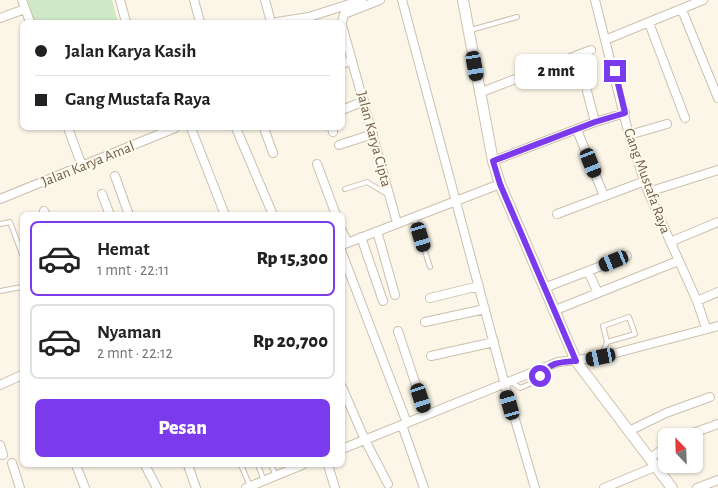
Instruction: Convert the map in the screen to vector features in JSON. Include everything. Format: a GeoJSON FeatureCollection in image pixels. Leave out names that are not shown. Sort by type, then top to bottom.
{"type":"FeatureCollection","features":[{"type":"Feature","properties":{"kind":"main road"},"geometry":{"type":"LineString","coordinates":[[463,0],[493,161],[500,184],[553,311],[576,361],[672,488]]}},
{"type":"Feature","properties":{"kind":"street"},"geometry":{"type":"LineString","coordinates":[[22,0],[29,20]]}},
{"type":"Feature","properties":{"kind":"street"},"geometry":{"type":"LineString","coordinates":[[120,0],[125,20]]}},
{"type":"Feature","properties":{"kind":"street"},"geometry":{"type":"LineString","coordinates":[[194,0],[199,20]]}},
{"type":"Feature","properties":{"kind":"street"},"geometry":{"type":"LineString","coordinates":[[265,0],[270,20]]}},
{"type":"Feature","properties":{"kind":"street"},"geometry":{"type":"LineString","coordinates":[[336,0],[338,9]]}},
{"type":"Feature","properties":{"kind":"street"},"geometry":{"type":"LineString","coordinates":[[286,20],[338,9],[362,0]]}},
{"type":"Feature","properties":{"kind":"street","name":"Jalan Karya Cipta"},"geometry":{"type":"LineString","coordinates":[[343,20],[344,14],[380,0]]}},
{"type":"Feature","properties":{"kind":"street"},"geometry":{"type":"LineString","coordinates":[[402,0],[504,385],[535,488]]}},
{"type":"Feature","properties":{"kind":"street","name":"Gang Mustafa Raya"},"geometry":{"type":"LineString","coordinates":[[596,0],[629,134],[648,192],[706,328]]}},
{"type":"Feature","properties":{"kind":"street"},"geometry":{"type":"LineString","coordinates":[[605,40],[703,0]]}},
{"type":"Feature","properties":{"kind":"street"},"geometry":{"type":"LineString","coordinates":[[0,18],[25,9]]}},
{"type":"Feature","properties":{"kind":"street"},"geometry":{"type":"LineString","coordinates":[[682,10],[718,98]]}},
{"type":"Feature","properties":{"kind":"street"},"geometry":{"type":"LineString","coordinates":[[649,23],[685,118]]}},
{"type":"Feature","properties":{"kind":"street","name":"Jalan Karya Cipta"},"geometry":{"type":"LineString","coordinates":[[345,35],[397,223]]}},
{"type":"Feature","properties":{"kind":"street"},"geometry":{"type":"LineString","coordinates":[[479,92],[591,50]]}},
{"type":"Feature","properties":{"kind":"street"},"geometry":{"type":"LineString","coordinates":[[345,63],[352,60]]}},
{"type":"Feature","properties":{"kind":"street"},"geometry":{"type":"LineString","coordinates":[[587,91],[595,122]]}},
{"type":"Feature","properties":{"kind":"street"},"geometry":{"type":"LineString","coordinates":[[345,109],[364,102]]}},
{"type":"Feature","properties":{"kind":"street"},"geometry":{"type":"LineString","coordinates":[[493,161],[595,122],[625,113]]}},
{"type":"Feature","properties":{"kind":"street"},"geometry":{"type":"LineString","coordinates":[[629,134],[667,124]]}},
{"type":"Feature","properties":{"kind":"street"},"geometry":{"type":"LineString","coordinates":[[69,130],[82,166]]}},
{"type":"Feature","properties":{"kind":"street","name":"Jalan Karya Amal"},"geometry":{"type":"LineString","coordinates":[[0,199],[170,130]]}},
{"type":"Feature","properties":{"kind":"street"},"geometry":{"type":"LineString","coordinates":[[192,130],[224,212]]}},
{"type":"Feature","properties":{"kind":"street"},"geometry":{"type":"LineString","coordinates":[[237,130],[272,212]]}},
{"type":"Feature","properties":{"kind":"street"},"geometry":{"type":"LineString","coordinates":[[265,130],[273,153]]}},
{"type":"Feature","properties":{"kind":"street"},"geometry":{"type":"LineString","coordinates":[[578,130],[604,196]]}},
{"type":"Feature","properties":{"kind":"street"},"geometry":{"type":"LineString","coordinates":[[340,145],[373,134]]}},
{"type":"Feature","properties":{"kind":"street"},"geometry":{"type":"LineString","coordinates":[[317,164],[335,212]]}},
{"type":"Feature","properties":{"kind":"street"},"geometry":{"type":"LineString","coordinates":[[648,192],[718,170]]}},
{"type":"Feature","properties":{"kind":"street"},"geometry":{"type":"LineString","coordinates":[[115,176],[128,212]]}},
{"type":"Feature","properties":{"kind":"street"},"geometry":{"type":"LineString","coordinates":[[557,214],[645,181]]}},
{"type":"Feature","properties":{"kind":"street"},"geometry":{"type":"LineString","coordinates":[[345,244],[500,184]]}},
{"type":"Feature","properties":{"kind":"street"},"geometry":{"type":"LineString","coordinates":[[102,194],[109,212]]}},
{"type":"Feature","properties":{"kind":"street"},"geometry":{"type":"LineString","coordinates":[[670,242],[718,222]]}},
{"type":"Feature","properties":{"kind":"street"},"geometry":{"type":"LineString","coordinates":[[377,231],[395,295]]}},
{"type":"Feature","properties":{"kind":"street"},"geometry":{"type":"LineString","coordinates":[[361,238],[383,301]]}},
{"type":"Feature","properties":{"kind":"street"},"geometry":{"type":"LineString","coordinates":[[544,288],[627,256]]}},
{"type":"Feature","properties":{"kind":"street"},"geometry":{"type":"LineString","coordinates":[[345,261],[404,424],[424,488]]}},
{"type":"Feature","properties":{"kind":"street"},"geometry":{"type":"LineString","coordinates":[[553,311],[678,261]]}},
{"type":"Feature","properties":{"kind":"street"},"geometry":{"type":"LineString","coordinates":[[588,271],[598,293]]}},
{"type":"Feature","properties":{"kind":"street"},"geometry":{"type":"LineString","coordinates":[[430,298],[479,286]]}},
{"type":"Feature","properties":{"kind":"street"},"geometry":{"type":"LineString","coordinates":[[696,302],[718,292]]}},
{"type":"Feature","properties":{"kind":"street"},"geometry":{"type":"LineString","coordinates":[[425,322],[485,309]]}},
{"type":"Feature","properties":{"kind":"street"},"geometry":{"type":"LineString","coordinates":[[345,448],[558,362],[601,357],[718,326]]}},
{"type":"Feature","properties":{"kind":"street"},"geometry":{"type":"LineString","coordinates":[[398,331],[426,415]]}},
{"type":"Feature","properties":{"kind":"street"},"geometry":{"type":"LineString","coordinates":[[431,356],[494,342]]}},
{"type":"Feature","properties":{"kind":"street"},"geometry":{"type":"LineString","coordinates":[[0,385],[20,376]]}},
{"type":"Feature","properties":{"kind":"street"},"geometry":{"type":"LineString","coordinates":[[345,394],[365,440],[388,484]]}},
{"type":"Feature","properties":{"kind":"street"},"geometry":{"type":"LineString","coordinates":[[629,431],[666,413],[710,397]]}},
{"type":"Feature","properties":{"kind":"street"},"geometry":{"type":"LineString","coordinates":[[703,429],[718,424]]}},
{"type":"Feature","properties":{"kind":"street"},"geometry":{"type":"LineString","coordinates":[[0,445],[3,454]]}},
{"type":"Feature","properties":{"kind":"street"},"geometry":{"type":"LineString","coordinates":[[650,458],[658,452]]}},
{"type":"Feature","properties":{"kind":"street"},"geometry":{"type":"LineString","coordinates":[[12,463],[20,488]]}},
{"type":"Feature","properties":{"kind":"street"},"geometry":{"type":"LineString","coordinates":[[604,488],[657,466]]}},
{"type":"Feature","properties":{"kind":"street"},"geometry":{"type":"LineString","coordinates":[[77,467],[86,488]]}},
{"type":"Feature","properties":{"kind":"street"},"geometry":{"type":"LineString","coordinates":[[146,467],[157,488]]}},
{"type":"Feature","properties":{"kind":"street"},"geometry":{"type":"LineString","coordinates":[[189,467],[196,488]]}},
{"type":"Feature","properties":{"kind":"street"},"geometry":{"type":"LineString","coordinates":[[249,488],[297,467]]}},
{"type":"Feature","properties":{"kind":"street"},"geometry":{"type":"LineString","coordinates":[[329,467],[335,488]]}},
{"type":"Feature","properties":{"kind":"street"},"geometry":{"type":"LineString","coordinates":[[697,488],[718,480]]}},
{"type":"Feature","properties":{"kind":"lane"},"geometry":{"type":"LineString","coordinates":[[468,30],[517,17]]}},
{"type":"Feature","properties":{"kind":"lane"},"geometry":{"type":"LineString","coordinates":[[344,189],[367,182],[388,195]]}},
{"type":"Feature","properties":{"kind":"lane"},"geometry":{"type":"LineString","coordinates":[[414,217],[430,267]]}},
{"type":"Feature","properties":{"kind":"lane"},"geometry":{"type":"LineString","coordinates":[[0,224],[10,222],[20,249]]}},
{"type":"Feature","properties":{"kind":"lane"},"geometry":{"type":"LineString","coordinates":[[0,291],[20,287]]}},
{"type":"Feature","properties":{"kind":"lane"},"geometry":{"type":"LineString","coordinates":[[601,357],[607,342],[603,326],[630,318],[635,334],[607,342]]}},
{"type":"Feature","properties":{"kind":"lane"},"geometry":{"type":"LineString","coordinates":[[242,467],[249,488]]}},
{"type":"Feature","properties":{"kind":"lane"},"geometry":{"type":"LineString","coordinates":[[259,467],[264,481]]}},
{"type":"Feature","properties":{"kind":"lane"},"geometry":{"type":"LineString","coordinates":[[272,467],[276,476]]}},
{"type":"Feature","properties":{"kind":"green space"},"geometry":{"type":"Polygon","coordinates":[[[26,0],[112,0],[117,20],[33,20],[26,0]]]}},
{"type":"Feature","properties":{"kind":"route"},"geometry":{"type":"LineString","coordinates":[[540,376],[547,367],[558,362],[576,361],[500,184],[493,161],[595,122],[625,113],[615,71]]}}]}
